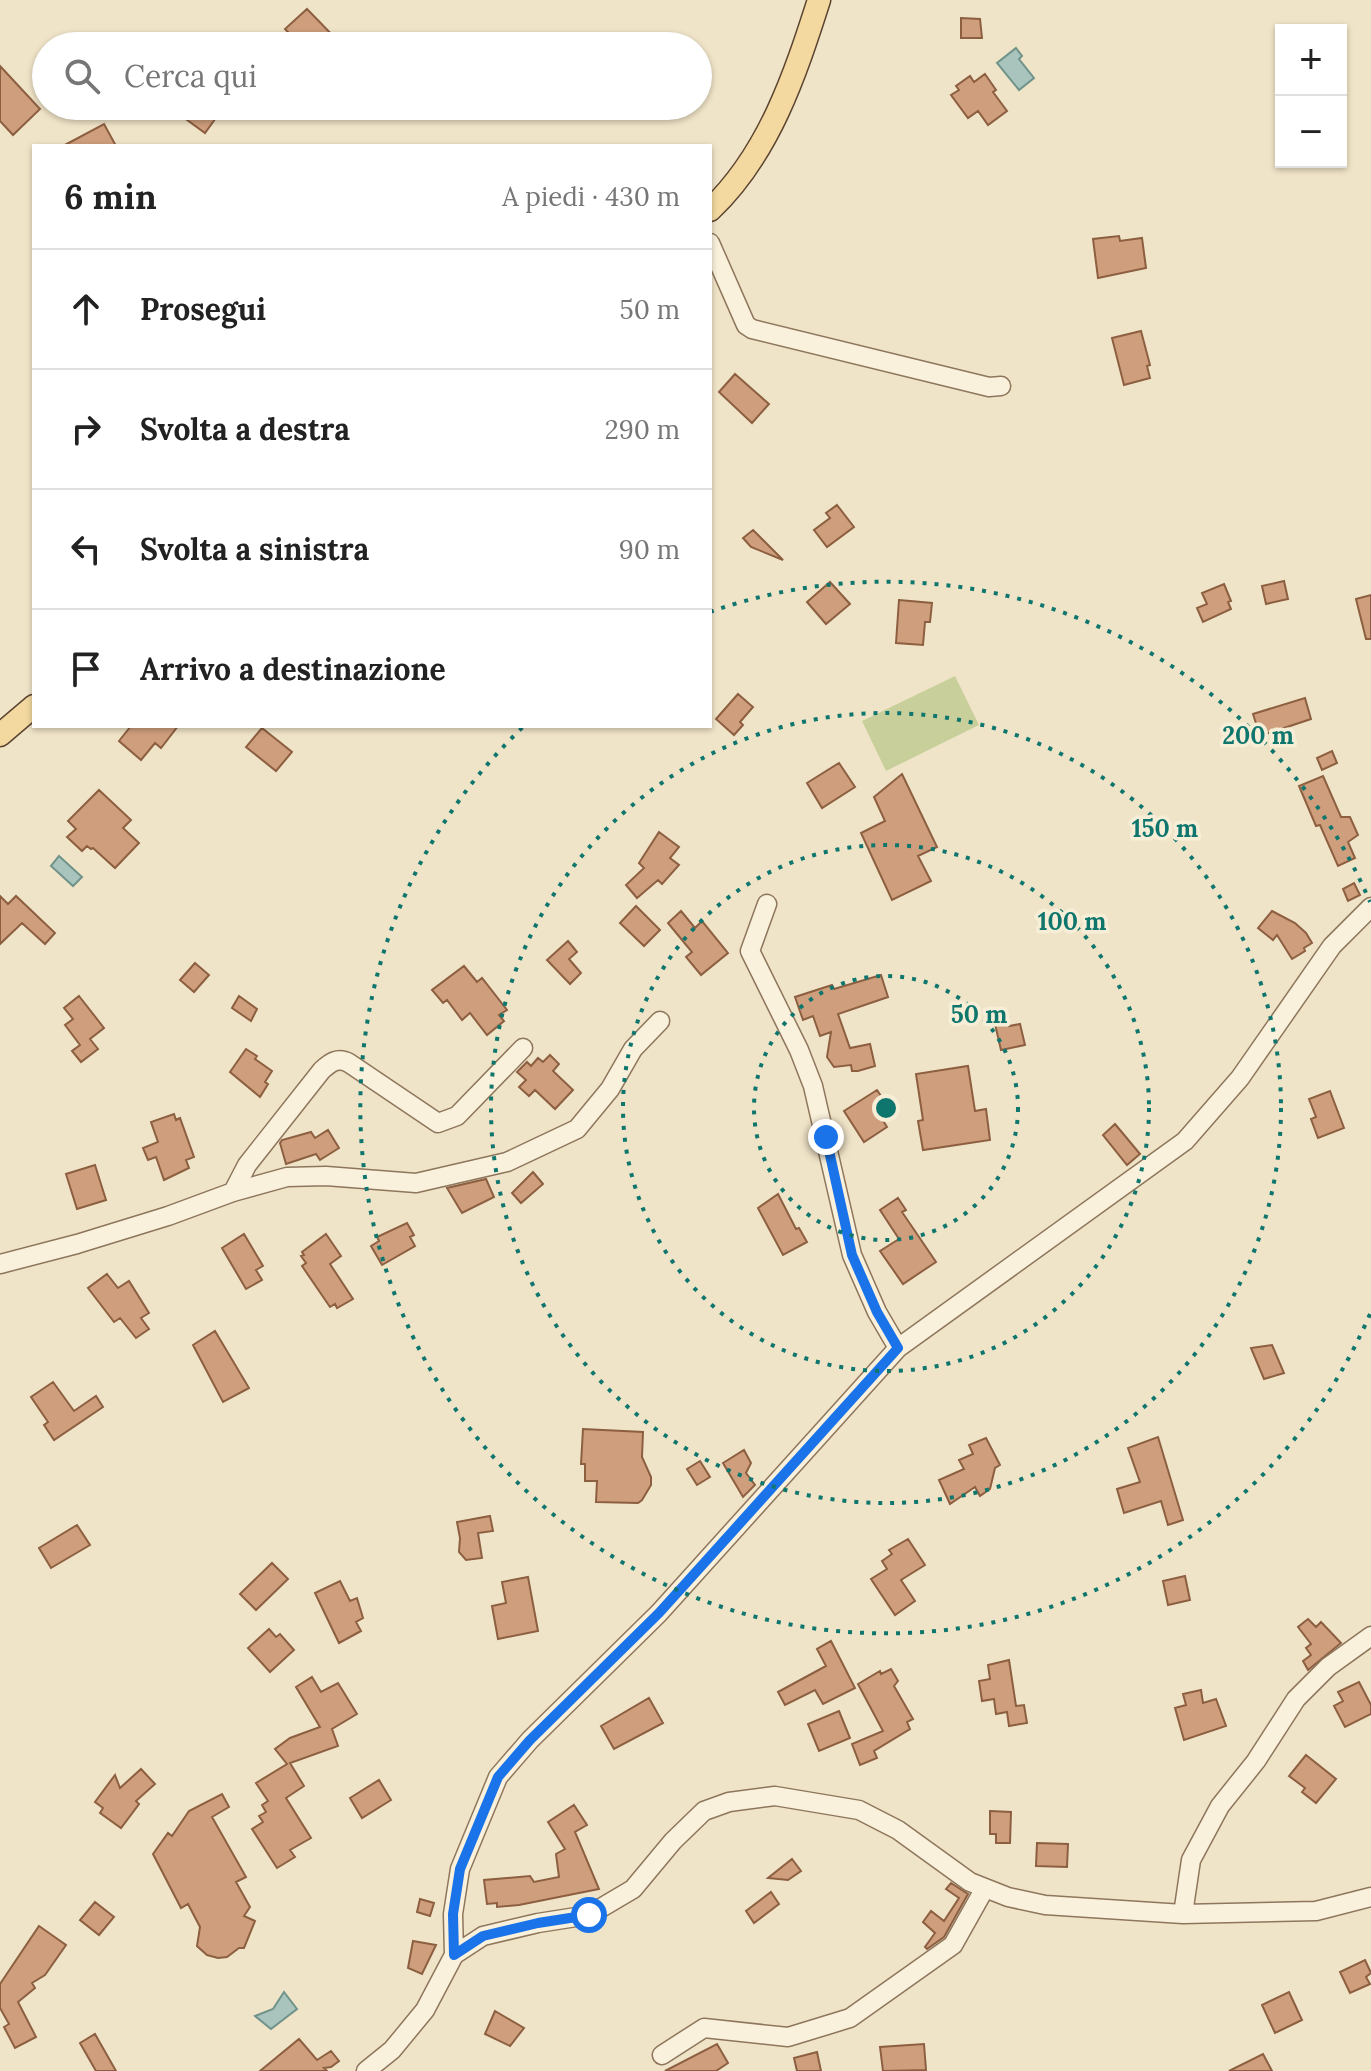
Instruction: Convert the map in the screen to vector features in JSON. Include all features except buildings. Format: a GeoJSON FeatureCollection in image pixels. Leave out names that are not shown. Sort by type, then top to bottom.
{"type":"FeatureCollection","features":[{"type":"Feature","properties":{"kind":"main road"},"geometry":{"type":"LineString","coordinates":[[712,208],[747,168],[773,123],[819,0]]}},
{"type":"Feature","properties":{"kind":"main road"},"geometry":{"type":"LineString","coordinates":[[0,735],[32,708]]}},
{"type":"Feature","properties":{"kind":"street"},"geometry":{"type":"LineString","coordinates":[[712,248],[746,325],[752,329],[989,387],[1001,386]]}},
{"type":"Feature","properties":{"kind":"street"},"geometry":{"type":"LineString","coordinates":[[767,904],[750,951],[799,1050],[813,1086],[852,1255],[877,1312],[898,1348]]}},
{"type":"Feature","properties":{"kind":"street"},"geometry":{"type":"LineString","coordinates":[[454,1955],[453,1914],[460,1869],[498,1777],[530,1740],[659,1613],[898,1348],[1185,1141],[1240,1078],[1332,946],[1371,907]]}},
{"type":"Feature","properties":{"kind":"street"},"geometry":{"type":"LineString","coordinates":[[0,1264],[168,1216],[233,1192],[287,1177],[326,1176],[416,1183],[507,1162],[577,1129],[610,1089],[633,1049],[660,1021]]}},
{"type":"Feature","properties":{"kind":"street"},"geometry":{"type":"LineString","coordinates":[[233,1192],[247,1165],[322,1070],[335,1060],[343,1059],[438,1123],[457,1116],[523,1048]]}},
{"type":"Feature","properties":{"kind":"street"},"geometry":{"type":"LineString","coordinates":[[1183,1914],[1191,1860],[1220,1806],[1256,1761],[1296,1699],[1328,1667],[1371,1636]]}},
{"type":"Feature","properties":{"kind":"street"},"geometry":{"type":"LineString","coordinates":[[366,2071],[392,2050],[425,2010],[454,1955],[483,1936],[589,1915],[633,1889],[673,1841],[704,1811],[729,1802],[775,1796],[859,1810],[898,1830],[970,1882],[1008,1897],[1045,1905],[1183,1914],[1316,1911],[1371,1897]]}},
{"type":"Feature","properties":{"kind":"street"},"geometry":{"type":"LineString","coordinates":[[662,2055],[704,2028],[788,2037],[850,2018],[953,1945],[985,1888]]}},
{"type":"Feature","properties":{"kind":"green space"},"geometry":{"type":"Polygon","coordinates":[[[955,676],[979,725],[886,771],[862,721],[955,676]]]}},
{"type":"Feature","properties":{"kind":"water"},"geometry":{"type":"Polygon","coordinates":[[[1016,48],[1022,56],[1019,59],[1034,78],[1019,90],[997,63],[1016,48]]]}},
{"type":"Feature","properties":{"kind":"water"},"geometry":{"type":"Polygon","coordinates":[[[59,856],[82,877],[73,886],[51,866],[59,856]]]}},
{"type":"Feature","properties":{"kind":"water"},"geometry":{"type":"Polygon","coordinates":[[[284,1992],[297,2009],[271,2029],[255,2016],[273,2009],[284,1992]]]}},
{"type":"Feature","properties":{"kind":"route"},"geometry":{"type":"LineString","coordinates":[[589,1915],[483,1936],[454,1955],[453,1914],[460,1869],[498,1777],[530,1740],[659,1613],[898,1348],[877,1312],[852,1255],[826,1137]]}}]}
